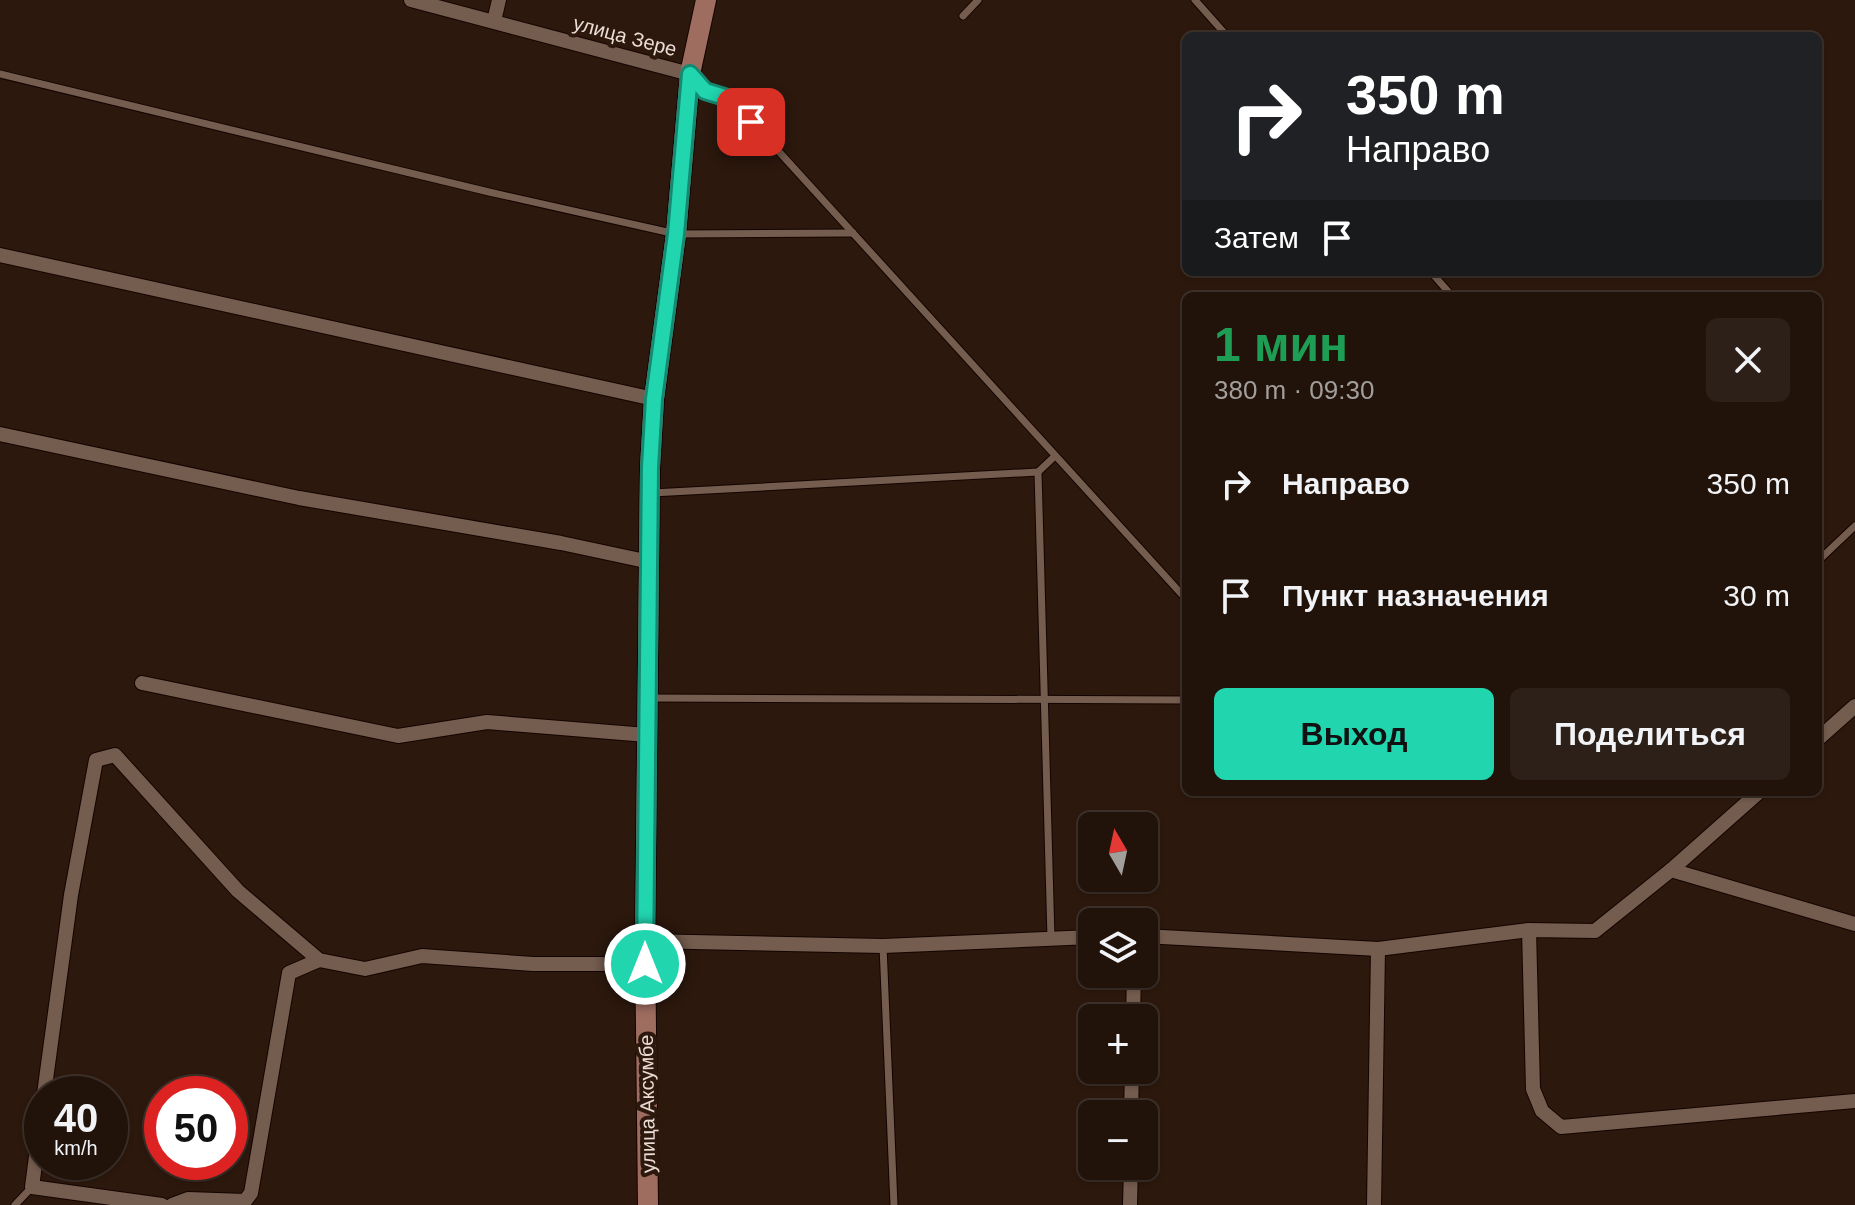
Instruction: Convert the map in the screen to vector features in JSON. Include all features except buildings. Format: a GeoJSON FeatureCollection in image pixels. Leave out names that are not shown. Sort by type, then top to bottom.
{"type":"FeatureCollection","features":[{"type":"Feature","properties":{"kind":"main road","name":"улица Аксумбе"},"geometry":{"type":"LineString","coordinates":[[648,1205],[645,941],[650,493],[654,399],[676,234],[690,74],[706,0]]}},
{"type":"Feature","properties":{"kind":"street","name":"улица Зере"},"geometry":{"type":"LineString","coordinates":[[411,0],[690,74]]}},
{"type":"Feature","properties":{"kind":"street"},"geometry":{"type":"LineString","coordinates":[[494,21],[499,0]]}},
{"type":"Feature","properties":{"kind":"street"},"geometry":{"type":"LineString","coordinates":[[0,255],[654,399]]}},
{"type":"Feature","properties":{"kind":"street"},"geometry":{"type":"LineString","coordinates":[[0,434],[299,498],[561,543],[650,562]]}},
{"type":"Feature","properties":{"kind":"street"},"geometry":{"type":"LineString","coordinates":[[142,683],[398,736],[487,722],[647,735]]}},
{"type":"Feature","properties":{"kind":"street"},"geometry":{"type":"LineString","coordinates":[[1822,735],[1855,706]]}},
{"type":"Feature","properties":{"kind":"street"},"geometry":{"type":"LineString","coordinates":[[46,1076],[71,895],[96,760],[115,755],[238,891],[319,960],[365,969],[422,956],[533,964],[645,964]]}},
{"type":"Feature","properties":{"kind":"street"},"geometry":{"type":"LineString","coordinates":[[1158,937],[1378,949],[1529,930],[1595,931],[1671,870],[1754,796]]}},
{"type":"Feature","properties":{"kind":"street"},"geometry":{"type":"LineString","coordinates":[[1671,870],[1855,924]]}},
{"type":"Feature","properties":{"kind":"street"},"geometry":{"type":"LineString","coordinates":[[1529,930],[1533,1089],[1542,1111],[1561,1127],[1855,1101]]}},
{"type":"Feature","properties":{"kind":"street"},"geometry":{"type":"LineString","coordinates":[[645,941],[883,946],[1078,937]]}},
{"type":"Feature","properties":{"kind":"street"},"geometry":{"type":"LineString","coordinates":[[1374,1205],[1378,949]]}},
{"type":"Feature","properties":{"kind":"street"},"geometry":{"type":"LineString","coordinates":[[172,1205],[188,1199],[245,1201],[251,1193],[289,973],[319,960]]}},
{"type":"Feature","properties":{"kind":"street"},"geometry":{"type":"LineString","coordinates":[[33,1180],[32,1187],[162,1205]]}},
{"type":"Feature","properties":{"kind":"street"},"geometry":{"type":"LineString","coordinates":[[1130,1205],[1131,1180]]}},
{"type":"Feature","properties":{"kind":"lane"},"geometry":{"type":"LineString","coordinates":[[963,16],[978,0]]}},
{"type":"Feature","properties":{"kind":"lane"},"geometry":{"type":"LineString","coordinates":[[1195,0],[1223,32]]}},
{"type":"Feature","properties":{"kind":"lane"},"geometry":{"type":"LineString","coordinates":[[0,74],[474,189],[676,234],[853,233]]}},
{"type":"Feature","properties":{"kind":"lane"},"geometry":{"type":"LineString","coordinates":[[690,74],[705,91],[731,99],[1182,595]]}},
{"type":"Feature","properties":{"kind":"lane"},"geometry":{"type":"LineString","coordinates":[[1434,276],[1448,292]]}},
{"type":"Feature","properties":{"kind":"lane"},"geometry":{"type":"LineString","coordinates":[[650,493],[1038,472],[1055,456]]}},
{"type":"Feature","properties":{"kind":"lane"},"geometry":{"type":"LineString","coordinates":[[1038,472],[1051,938]]}},
{"type":"Feature","properties":{"kind":"lane"},"geometry":{"type":"LineString","coordinates":[[1822,557],[1855,526]]}},
{"type":"Feature","properties":{"kind":"lane"},"geometry":{"type":"LineString","coordinates":[[648,698],[1182,700]]}},
{"type":"Feature","properties":{"kind":"lane"},"geometry":{"type":"LineString","coordinates":[[883,946],[894,1205]]}},
{"type":"Feature","properties":{"kind":"lane"},"geometry":{"type":"LineString","coordinates":[[15,1205],[32,1187]]}},
{"type":"Feature","properties":{"kind":"route"},"geometry":{"type":"LineString","coordinates":[[645,964],[650,467],[654,399],[676,234],[690,74],[705,91],[731,99],[751,122]]}}]}
